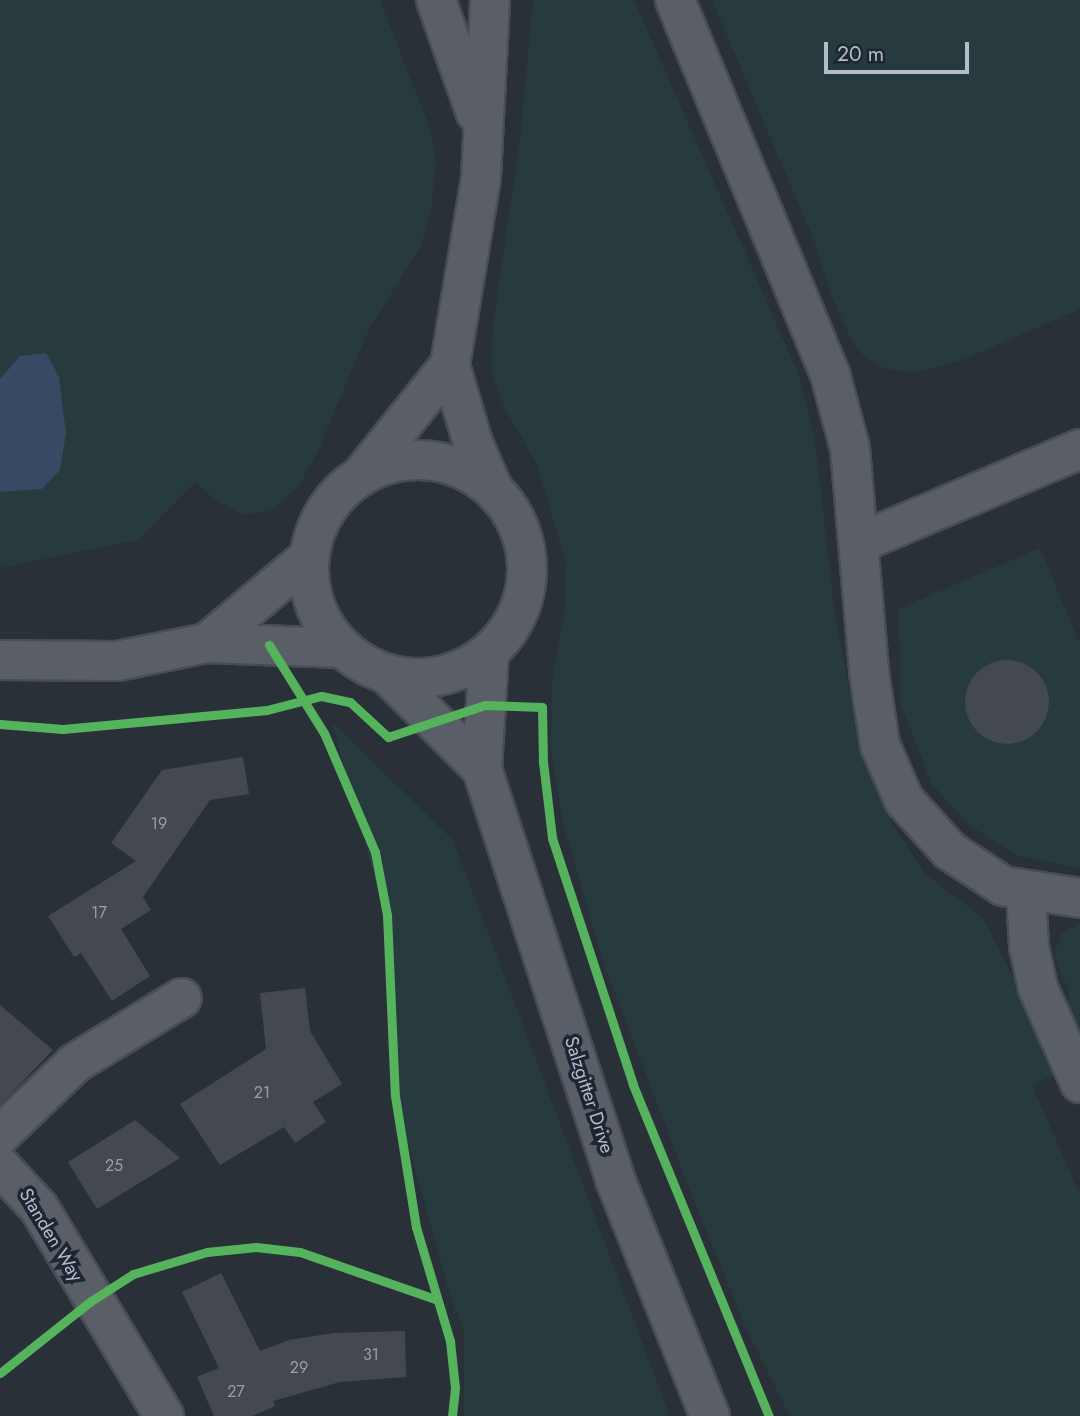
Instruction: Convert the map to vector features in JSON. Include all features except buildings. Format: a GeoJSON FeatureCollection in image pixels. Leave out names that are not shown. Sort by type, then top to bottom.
{"type":"FeatureCollection","features":[{"type":"Feature","properties":{"kind":"street"},"geometry":{"type":"LineString","coordinates":[[436,0],[481,128]]}},
{"type":"Feature","properties":{"kind":"street"},"geometry":{"type":"LineString","coordinates":[[491,0],[481,128],[481,178],[450,365],[469,430],[493,489]]}},
{"type":"Feature","properties":{"kind":"street"},"geometry":{"type":"LineString","coordinates":[[675,0],[830,374],[850,448],[861,542],[870,679],[880,744],[904,800],[950,851],[1003,886],[1080,898]]}},
{"type":"Feature","properties":{"kind":"street"},"geometry":{"type":"LineString","coordinates":[[361,476],[450,365]]}},
{"type":"Feature","properties":{"kind":"street"},"geometry":{"type":"LineString","coordinates":[[861,542],[1080,449]]}},
{"type":"Feature","properties":{"kind":"street","name":"Salzgitter Drive"},"geometry":{"type":"LineString","coordinates":[[341,648],[317,611],[310,590],[309,557],[318,525],[336,497],[361,476],[394,463],[429,460],[463,470],[493,489],[512,513],[524,541],[528,572],[523,602],[510,629],[489,652],[458,671],[423,679],[387,674]]}},
{"type":"Feature","properties":{"kind":"street","name":"Salzgitter Drive"},"geometry":{"type":"LineString","coordinates":[[207,643],[309,557]]}},
{"type":"Feature","properties":{"kind":"street","name":"Salzgitter Drive"},"geometry":{"type":"LineString","coordinates":[[0,660],[117,660],[207,643],[341,648],[387,674],[482,769]]}},
{"type":"Feature","properties":{"kind":"street","name":"Salzgitter Drive"},"geometry":{"type":"LineString","coordinates":[[489,652],[482,769],[615,1178],[710,1416]]}},
{"type":"Feature","properties":{"kind":"street"},"geometry":{"type":"LineString","coordinates":[[1026,891],[1029,947],[1038,988],[1080,1083]]}},
{"type":"Feature","properties":{"kind":"street"},"geometry":{"type":"LineString","coordinates":[[0,1135],[75,1063],[182,998]]}},
{"type":"Feature","properties":{"kind":"street","name":"Standen Way"},"geometry":{"type":"LineString","coordinates":[[0,1166],[39,1208],[164,1416]]}},
{"type":"Feature","properties":{"kind":"green space"},"geometry":{"type":"Polygon","coordinates":[[[0,0],[380,0],[431,131],[436,159],[431,211],[420,248],[369,329],[318,451],[299,486],[271,511],[245,515],[216,500],[195,482],[138,540],[0,568],[0,492],[42,489],[20,356],[0,379],[0,0]]]}},
{"type":"Feature","properties":{"kind":"green space"},"geometry":{"type":"Polygon","coordinates":[[[533,0],[634,0],[798,373],[815,440],[835,616],[854,715],[886,813],[925,874],[983,918],[1061,1071],[1032,1085],[1080,1195],[1080,1416],[790,1416],[746,1328],[687,1183],[603,961],[564,827],[551,750],[552,679],[564,616],[566,563],[537,464],[505,409],[491,369],[493,325],[520,140],[533,0]]]}},
{"type":"Feature","properties":{"kind":"green space"},"geometry":{"type":"Polygon","coordinates":[[[712,0],[1080,0],[1080,309],[965,359],[913,373],[884,368],[865,357],[853,344],[832,297],[815,243],[712,0]]]}},
{"type":"Feature","properties":{"kind":"green space"},"geometry":{"type":"Polygon","coordinates":[[[1040,548],[1080,644],[1080,869],[1016,855],[969,825],[932,784],[900,703],[899,609],[1040,548]]]}},
{"type":"Feature","properties":{"kind":"green space"},"geometry":{"type":"Polygon","coordinates":[[[332,722],[453,840],[670,1416],[464,1416],[464,1330],[451,1298],[397,1104],[388,928],[332,722]]]}},
{"type":"Feature","properties":{"kind":"green space"},"geometry":{"type":"Polygon","coordinates":[[[1080,924],[1080,1034],[1071,1034],[1066,1015],[1069,992],[1054,954],[1062,933],[1080,924]]]}},
{"type":"Feature","properties":{"kind":"water"},"geometry":{"type":"Polygon","coordinates":[[[46,353],[59,377],[66,433],[60,470],[42,489],[0,492],[0,379],[20,356],[46,353]]]}},
{"type":"Feature","properties":{"kind":"cycle path"},"geometry":{"type":"LineString","coordinates":[[269,645],[324,733],[375,852],[387,915],[395,1096],[416,1227],[450,1341],[455,1388],[452,1416]]}},
{"type":"Feature","properties":{"kind":"cycle path"},"geometry":{"type":"LineString","coordinates":[[0,724],[63,729],[267,710],[321,696],[350,702],[388,737],[485,705],[542,707],[543,762],[552,838],[633,1085],[769,1416]]}},
{"type":"Feature","properties":{"kind":"cycle path"},"geometry":{"type":"LineString","coordinates":[[0,1373],[91,1301],[133,1274],[207,1252],[256,1247],[300,1252],[435,1299]]}}]}
